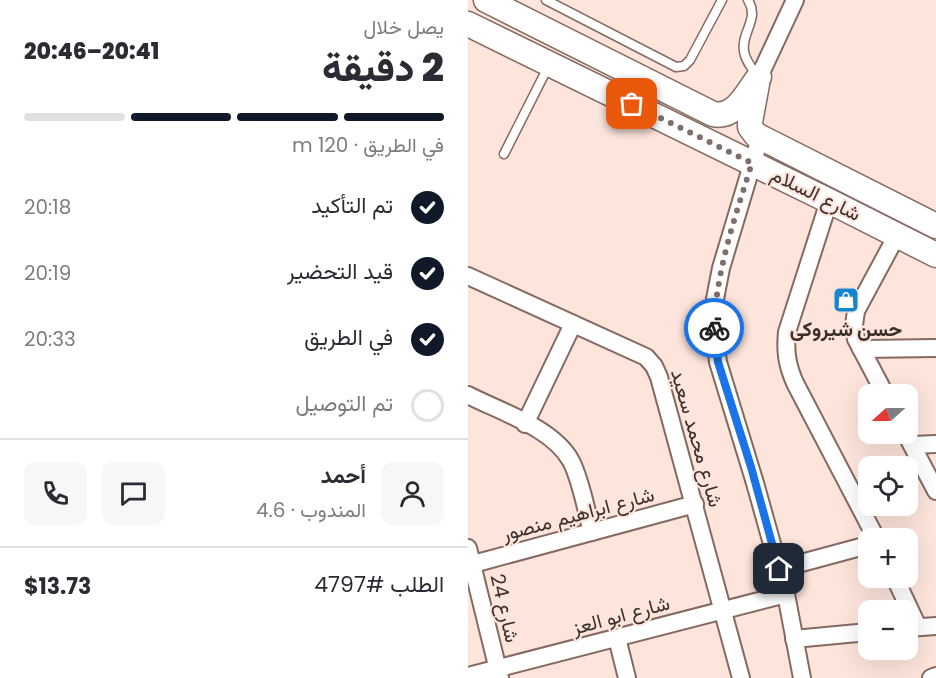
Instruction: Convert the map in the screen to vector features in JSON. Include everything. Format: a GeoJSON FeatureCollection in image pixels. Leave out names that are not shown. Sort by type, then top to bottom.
{"type":"FeatureCollection","features":[{"type":"Feature","properties":{"kind":"street"},"geometry":{"type":"LineString","coordinates":[[486,0],[718,116],[728,114],[735,108],[759,77],[795,0]]}},
{"type":"Feature","properties":{"kind":"street","name":"شارع السلام"},"geometry":{"type":"LineString","coordinates":[[468,24],[936,255]]}},
{"type":"Feature","properties":{"kind":"street"},"geometry":{"type":"LineString","coordinates":[[759,77],[750,122],[753,131],[760,138],[721,268],[715,299],[714,331],[718,362],[786,594],[802,678]]}},
{"type":"Feature","properties":{"kind":"street"},"geometry":{"type":"LineString","coordinates":[[590,83],[608,84],[641,78]]}},
{"type":"Feature","properties":{"kind":"street","name":"شارع السلام"},"geometry":{"type":"LineString","coordinates":[[760,138],[936,226]]}},
{"type":"Feature","properties":{"kind":"street"},"geometry":{"type":"LineString","coordinates":[[829,201],[787,332],[786,358],[795,383],[871,528]]}},
{"type":"Feature","properties":{"kind":"street"},"geometry":{"type":"LineString","coordinates":[[880,384],[856,339],[854,325],[856,311],[897,235]]}},
{"type":"Feature","properties":{"kind":"street","name":"شارع محمد سعيد"},"geometry":{"type":"LineString","coordinates":[[468,276],[646,357],[654,366],[724,609],[741,678]]}},
{"type":"Feature","properties":{"kind":"street"},"geometry":{"type":"LineString","coordinates":[[525,424],[573,324]]}},
{"type":"Feature","properties":{"kind":"street"},"geometry":{"type":"LineString","coordinates":[[861,349],[936,348]]}},
{"type":"Feature","properties":{"kind":"street"},"geometry":{"type":"LineString","coordinates":[[468,396],[544,433],[560,446],[572,462],[592,532]]}},
{"type":"Feature","properties":{"kind":"street"},"geometry":{"type":"LineString","coordinates":[[918,441],[936,444]]}},
{"type":"Feature","properties":{"kind":"street"},"geometry":{"type":"LineString","coordinates":[[912,444],[936,491]]}},
{"type":"Feature","properties":{"kind":"street","name":"شارع ابراهيم منصور"},"geometry":{"type":"LineString","coordinates":[[470,556],[592,532],[694,504]]}},
{"type":"Feature","properties":{"kind":"street"},"geometry":{"type":"LineString","coordinates":[[779,569],[858,548]]}},
{"type":"Feature","properties":{"kind":"street","name":"شارع 24"},"geometry":{"type":"LineString","coordinates":[[470,556],[499,674]]}},
{"type":"Feature","properties":{"kind":"street","name":"شارع ابو العز"},"geometry":{"type":"LineString","coordinates":[[468,676],[499,674],[617,638],[786,594]]}},
{"type":"Feature","properties":{"kind":"street"},"geometry":{"type":"LineString","coordinates":[[918,628],[936,626]]}},
{"type":"Feature","properties":{"kind":"street"},"geometry":{"type":"LineString","coordinates":[[794,639],[858,633]]}},
{"type":"Feature","properties":{"kind":"street"},"geometry":{"type":"LineString","coordinates":[[617,638],[627,678]]}},
{"type":"Feature","properties":{"kind":"street"},"geometry":{"type":"LineString","coordinates":[[932,678],[936,676]]}},
{"type":"Feature","properties":{"kind":"lane"},"geometry":{"type":"LineString","coordinates":[[546,0],[559,3],[676,67],[684,66],[690,60],[722,0]]}},
{"type":"Feature","properties":{"kind":"lane"},"geometry":{"type":"LineString","coordinates":[[748,0],[753,15],[744,42],[744,52],[759,77]]}},
{"type":"Feature","properties":{"kind":"lane"},"geometry":{"type":"LineString","coordinates":[[504,153],[550,64]]}},
{"type":"Feature","properties":{"kind":"way so far"},"geometry":{"type":"LineString","coordinates":[[632,104],[752,163],[726,244],[715,299],[714,328]]}},
{"type":"Feature","properties":{"kind":"place","name":"حسن شيروكى"},"geometry":{"type":"Point","coordinates":[846,300]}},
{"type":"Feature","properties":{"kind":"route"},"geometry":{"type":"LineString","coordinates":[[714,328],[718,362],[751,467],[779,569]]}}]}
